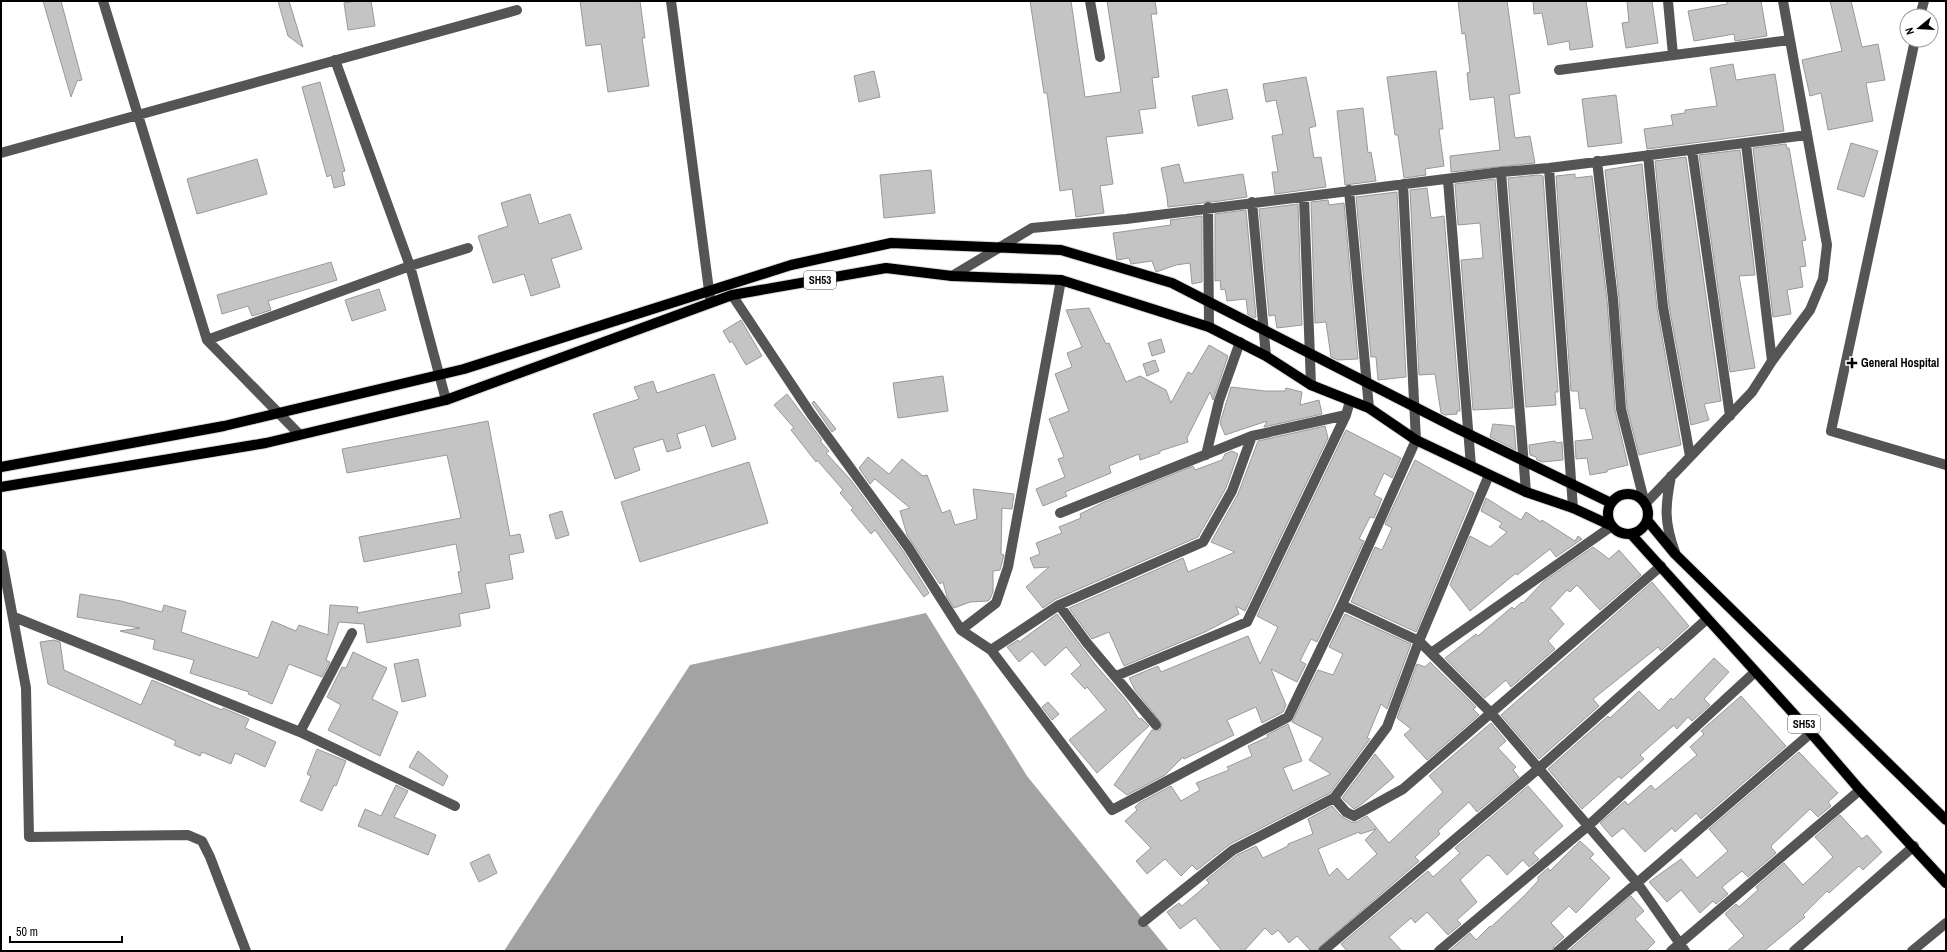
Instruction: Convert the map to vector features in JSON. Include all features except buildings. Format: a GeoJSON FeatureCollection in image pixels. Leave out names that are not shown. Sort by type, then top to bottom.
{"type":"FeatureCollection","features":[{"type":"Feature","properties":{"kind":"main road","name":"SH53"},"geometry":{"type":"LineString","coordinates":[[1,467],[224,426],[464,369],[791,265],[891,243],[1061,250],[1172,283],[1414,407],[1611,503]]}},
{"type":"Feature","properties":{"kind":"main road","name":"SH53"},"geometry":{"type":"LineString","coordinates":[[1,486],[266,443],[446,400],[732,295],[886,268],[952,276],[1061,280],[1209,326],[1266,356],[1310,385],[1369,408],[1416,440],[1526,492],[1574,508],[1612,526]]}},
{"type":"Feature","properties":{"kind":"main road"},"geometry":{"type":"LineString","coordinates":[[1621,495],[1635,495],[1645,504],[1647,510],[1647,520],[1642,528],[1631,534],[1618,532],[1612,526],[1607,515],[1611,503],[1621,495]]}},
{"type":"Feature","properties":{"kind":"main road","name":"SH53"},"geometry":{"type":"LineString","coordinates":[[1647,520],[1675,554],[1946,820]]}},
{"type":"Feature","properties":{"kind":"main road","name":"SH53"},"geometry":{"type":"LineString","coordinates":[[1631,534],[1812,733],[1860,790],[1914,846],[1946,883]]}},
{"type":"Feature","properties":{"kind":"street"},"geometry":{"type":"LineString","coordinates":[[103,1],[136,115],[207,340],[299,434]]}},
{"type":"Feature","properties":{"kind":"street"},"geometry":{"type":"LineString","coordinates":[[671,1],[711,302]]}},
{"type":"Feature","properties":{"kind":"street"},"geometry":{"type":"LineString","coordinates":[[1090,1],[1100,57]]}},
{"type":"Feature","properties":{"kind":"street"},"geometry":{"type":"LineString","coordinates":[[1668,1],[1673,55]]}},
{"type":"Feature","properties":{"kind":"street"},"geometry":{"type":"LineString","coordinates":[[1645,504],[1752,392],[1772,361],[1810,310],[1823,279],[1827,245],[1783,1]]}},
{"type":"Feature","properties":{"kind":"street"},"geometry":{"type":"LineString","coordinates":[[1,152],[517,10]]}},
{"type":"Feature","properties":{"kind":"street"},"geometry":{"type":"LineString","coordinates":[[1559,70],[1790,40]]}},
{"type":"Feature","properties":{"kind":"street"},"geometry":{"type":"LineString","coordinates":[[1913,48],[1831,431],[1946,464]]}},
{"type":"Feature","properties":{"kind":"street"},"geometry":{"type":"LineString","coordinates":[[335,60],[410,266],[446,400]]}},
{"type":"Feature","properties":{"kind":"street"},"geometry":{"type":"LineString","coordinates":[[952,276],[1032,228],[1126,219],[1208,207],[1448,180],[1501,172],[1549,168],[1807,135]]}},
{"type":"Feature","properties":{"kind":"street"},"geometry":{"type":"LineString","coordinates":[[1746,144],[1772,361]]}},
{"type":"Feature","properties":{"kind":"street"},"geometry":{"type":"LineString","coordinates":[[1692,150],[1730,416]]}},
{"type":"Feature","properties":{"kind":"street"},"geometry":{"type":"LineString","coordinates":[[1648,155],[1663,307],[1690,456]]}},
{"type":"Feature","properties":{"kind":"street"},"geometry":{"type":"LineString","coordinates":[[1597,161],[1612,299],[1621,409],[1645,504]]}},
{"type":"Feature","properties":{"kind":"street"},"geometry":{"type":"LineString","coordinates":[[1549,168],[1574,508]]}},
{"type":"Feature","properties":{"kind":"street"},"geometry":{"type":"LineString","coordinates":[[1501,172],[1526,492]]}},
{"type":"Feature","properties":{"kind":"street"},"geometry":{"type":"LineString","coordinates":[[1448,180],[1471,466]]}},
{"type":"Feature","properties":{"kind":"street"},"geometry":{"type":"LineString","coordinates":[[732,295],[811,414],[908,547],[961,630],[991,650],[1112,810],[1288,717],[1342,606],[1416,440],[1403,184]]}},
{"type":"Feature","properties":{"kind":"street"},"geometry":{"type":"LineString","coordinates":[[1349,190],[1369,408]]}},
{"type":"Feature","properties":{"kind":"street"},"geometry":{"type":"LineString","coordinates":[[1304,197],[1310,385]]}},
{"type":"Feature","properties":{"kind":"street"},"geometry":{"type":"LineString","coordinates":[[1252,202],[1266,356]]}},
{"type":"Feature","properties":{"kind":"street"},"geometry":{"type":"LineString","coordinates":[[1208,207],[1209,326]]}},
{"type":"Feature","properties":{"kind":"street"},"geometry":{"type":"LineString","coordinates":[[207,340],[410,266],[468,248]]}},
{"type":"Feature","properties":{"kind":"street"},"geometry":{"type":"LineString","coordinates":[[961,630],[996,603],[1008,567],[1061,280]]}},
{"type":"Feature","properties":{"kind":"street"},"geometry":{"type":"LineString","coordinates":[[1206,455],[1219,401],[1240,342]]}},
{"type":"Feature","properties":{"kind":"street"},"geometry":{"type":"LineString","coordinates":[[1116,676],[1247,622],[1346,415],[1350,401]]}},
{"type":"Feature","properties":{"kind":"street"},"geometry":{"type":"LineString","coordinates":[[1060,513],[1252,436],[1346,415]]}},
{"type":"Feature","properties":{"kind":"street"},"geometry":{"type":"LineString","coordinates":[[991,650],[1059,605],[1203,542],[1232,491],[1252,436]]}},
{"type":"Feature","properties":{"kind":"street"},"geometry":{"type":"LineString","coordinates":[[1143,922],[1233,850],[1334,798],[1387,727],[1419,641],[1489,475]]}},
{"type":"Feature","properties":{"kind":"street"},"geometry":{"type":"LineString","coordinates":[[1671,476],[1666,504],[1667,531],[1675,554]]}},
{"type":"Feature","properties":{"kind":"street"},"geometry":{"type":"LineString","coordinates":[[1431,653],[1612,526]]}},
{"type":"Feature","properties":{"kind":"street"},"geometry":{"type":"LineString","coordinates":[[1,554],[14,617],[26,688],[29,837],[188,835],[202,841],[210,857],[246,951]]}},
{"type":"Feature","properties":{"kind":"street"},"geometry":{"type":"LineString","coordinates":[[1334,798],[1346,812],[1354,816],[1402,789],[1661,566]]}},
{"type":"Feature","properties":{"kind":"street"},"geometry":{"type":"LineString","coordinates":[[1059,605],[1087,643],[1156,725]]}},
{"type":"Feature","properties":{"kind":"street"},"geometry":{"type":"LineString","coordinates":[[1342,606],[1419,641],[1431,653],[1490,713],[1638,884],[1682,948]]}},
{"type":"Feature","properties":{"kind":"street"},"geometry":{"type":"LineString","coordinates":[[14,617],[300,732],[456,806]]}},
{"type":"Feature","properties":{"kind":"street"},"geometry":{"type":"LineString","coordinates":[[1323,951],[1538,769],[1707,619]]}},
{"type":"Feature","properties":{"kind":"street"},"geometry":{"type":"LineString","coordinates":[[300,732],[352,633]]}},
{"type":"Feature","properties":{"kind":"street"},"geometry":{"type":"LineString","coordinates":[[1439,951],[1588,826],[1755,672]]}},
{"type":"Feature","properties":{"kind":"street"},"geometry":{"type":"LineString","coordinates":[[1558,951],[1638,884],[1812,733]]}},
{"type":"Feature","properties":{"kind":"street"},"geometry":{"type":"LineString","coordinates":[[1671,951],[1682,948],[1860,790]]}},
{"type":"Feature","properties":{"kind":"street"},"geometry":{"type":"LineString","coordinates":[[1794,951],[1914,846]]}},
{"type":"Feature","properties":{"kind":"street"},"geometry":{"type":"LineString","coordinates":[[1912,951],[1946,923]]}},
{"type":"Feature","properties":{"kind":"shaded area"},"geometry":{"type":"Polygon","coordinates":[[[926,613],[1027,776],[1169,951],[504,951],[690,665],[926,613]]]}},
{"type":"Feature","properties":{"kind":"place","name":"General Hospital"},"geometry":{"type":"Point","coordinates":[1852,363]}}]}
